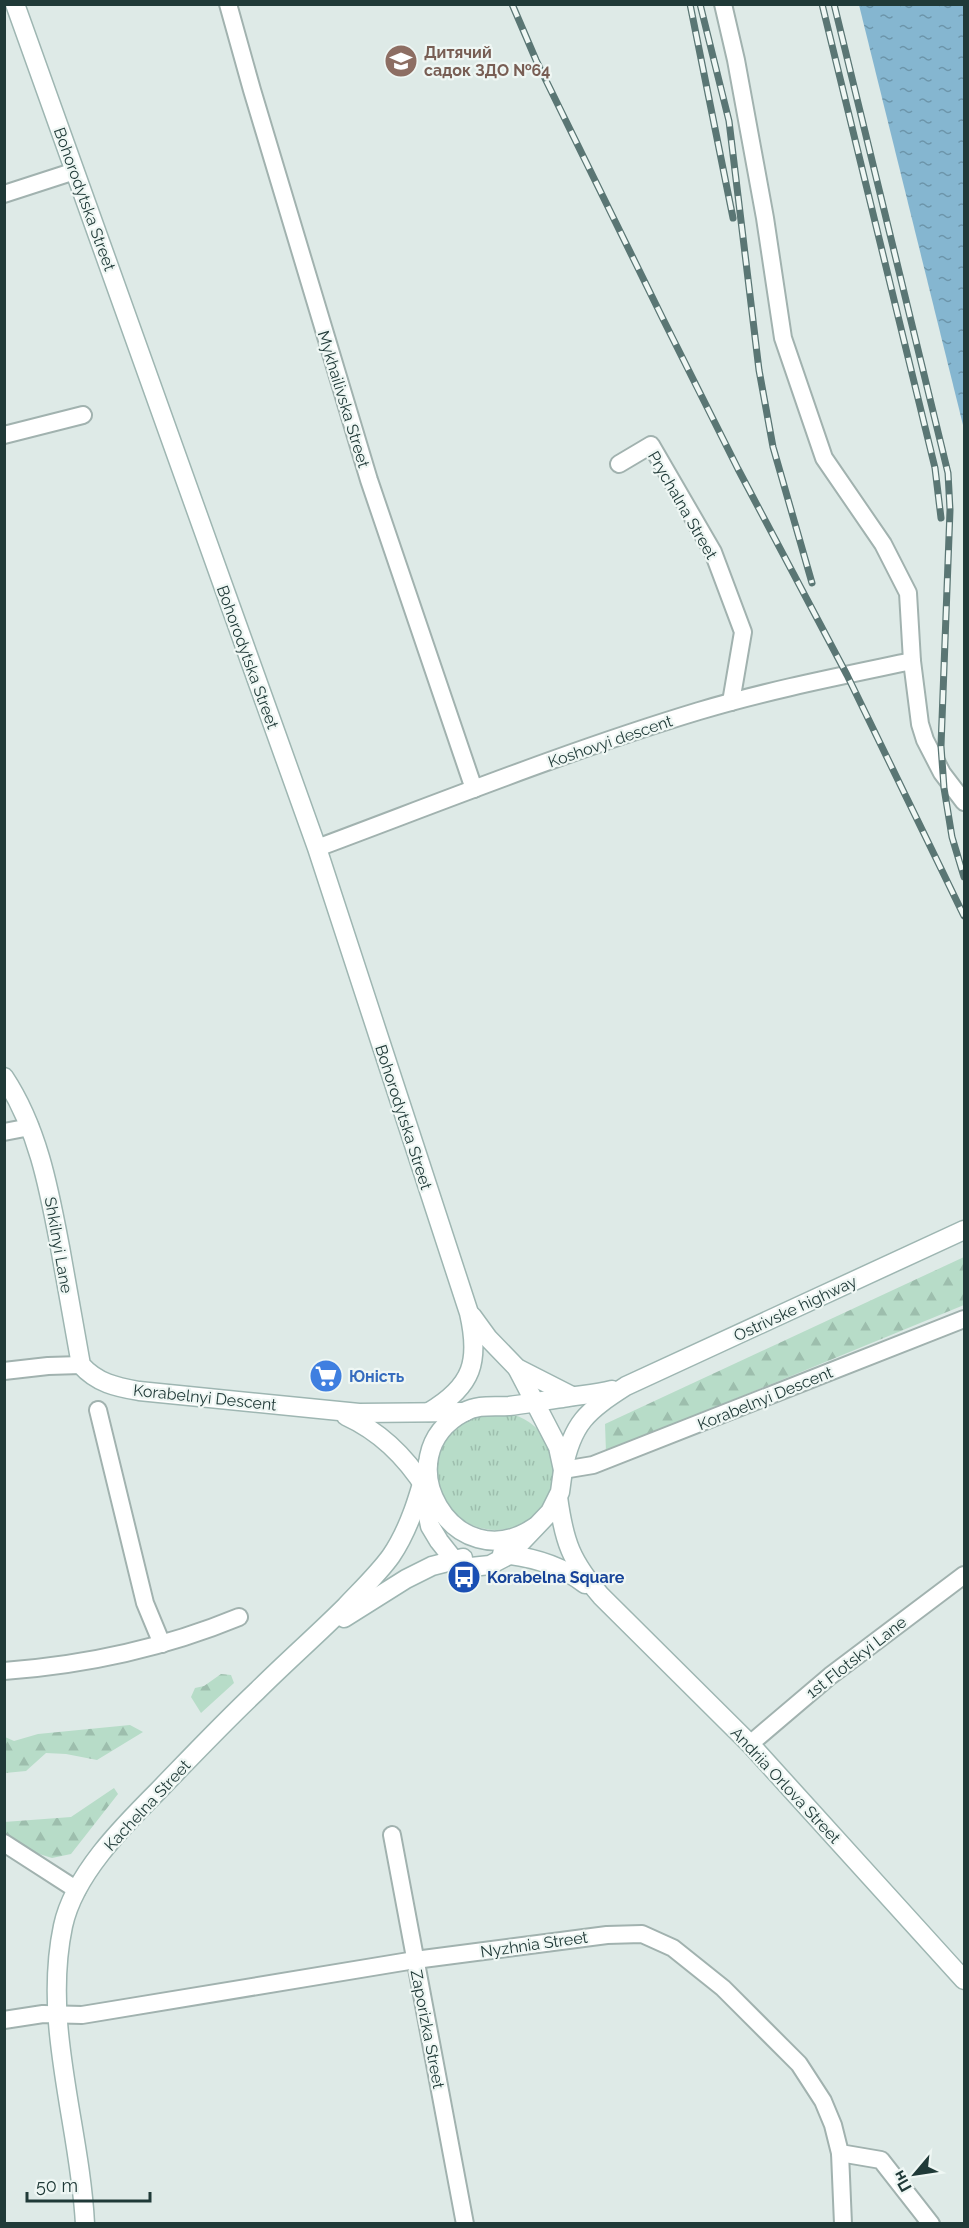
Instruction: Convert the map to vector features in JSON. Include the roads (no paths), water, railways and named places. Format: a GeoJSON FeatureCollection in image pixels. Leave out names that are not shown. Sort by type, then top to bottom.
{"type":"FeatureCollection","features":[{"type":"Feature","properties":{"kind":"street","name":"Bohorodytska Street"},"geometry":{"type":"LineString","coordinates":[[15,4],[317,848],[469,1312],[475,1351],[474,1376],[465,1412]]}},
{"type":"Feature","properties":{"kind":"street","name":"Mykhailivska Street"},"geometry":{"type":"LineString","coordinates":[[228,4],[365,470],[474,789]]}},
{"type":"Feature","properties":{"kind":"street"},"geometry":{"type":"LineString","coordinates":[[723,4],[759,184],[783,338],[824,458],[883,544],[908,593],[912,661],[920,724],[925,740],[942,773],[964,802]]}},
{"type":"Feature","properties":{"kind":"street"},"geometry":{"type":"LineString","coordinates":[[4,194],[75,171]]}},
{"type":"Feature","properties":{"kind":"street"},"geometry":{"type":"LineString","coordinates":[[4,435],[83,415]]}},
{"type":"Feature","properties":{"kind":"street","name":"Prychalna Street"},"geometry":{"type":"LineString","coordinates":[[619,464],[651,445],[713,552],[742,632],[731,702]]}},
{"type":"Feature","properties":{"kind":"street","name":"Koshovyi descent"},"geometry":{"type":"LineString","coordinates":[[317,848],[569,754],[731,702],[912,661]]}},
{"type":"Feature","properties":{"kind":"street","name":"Shkilnyi Lane"},"geometry":{"type":"LineString","coordinates":[[4,1077],[13,1090],[30,1127],[49,1187],[81,1365]]}},
{"type":"Feature","properties":{"kind":"street"},"geometry":{"type":"LineString","coordinates":[[4,1132],[30,1127]]}},
{"type":"Feature","properties":{"kind":"street","name":"Ostrivske highway"},"geometry":{"type":"LineString","coordinates":[[563,1470],[567,1448],[579,1424],[601,1402],[626,1386],[964,1230]]}},
{"type":"Feature","properties":{"kind":"street","name":"Bohorodytska Street"},"geometry":{"type":"LineString","coordinates":[[469,1312],[488,1338],[517,1368],[546,1428]]}},
{"type":"Feature","properties":{"kind":"street","name":"Korabelnyi Descent"},"geometry":{"type":"LineString","coordinates":[[563,1470],[593,1465],[964,1319]]}},
{"type":"Feature","properties":{"kind":"street","name":"Bohorodytska Street"},"geometry":{"type":"LineString","coordinates":[[429,1412],[453,1397],[462,1386],[475,1351]]}},
{"type":"Feature","properties":{"kind":"street"},"geometry":{"type":"LineString","coordinates":[[4,1371],[81,1365]]}},
{"type":"Feature","properties":{"kind":"street","name":"Korabelnyi Descent"},"geometry":{"type":"LineString","coordinates":[[81,1365],[97,1380],[112,1386],[139,1391],[336,1411],[465,1412]]}},
{"type":"Feature","properties":{"kind":"street","name":"Bohorodytska Street"},"geometry":{"type":"LineString","coordinates":[[517,1368],[572,1396]]}},
{"type":"Feature","properties":{"kind":"street","name":"Ostrivske highway"},"geometry":{"type":"LineString","coordinates":[[508,1406],[600,1393],[626,1386]]}},
{"type":"Feature","properties":{"kind":"street"},"geometry":{"type":"LineString","coordinates":[[422,1483],[430,1526],[454,1560],[471,1567],[490,1565],[497,1550],[535,1527],[550,1512],[558,1497],[563,1470],[558,1447],[546,1428],[529,1413],[508,1406],[486,1405],[465,1412],[447,1425],[435,1442],[428,1463],[429,1485],[436,1506],[450,1523],[497,1550]]}},
{"type":"Feature","properties":{"kind":"street"},"geometry":{"type":"LineString","coordinates":[[98,1410],[145,1603],[162,1644]]}},
{"type":"Feature","properties":{"kind":"street","name":"Korabelnyi Descent"},"geometry":{"type":"LineString","coordinates":[[336,1411],[373,1430],[403,1458],[436,1506]]}},
{"type":"Feature","properties":{"kind":"street"},"geometry":{"type":"LineString","coordinates":[[403,1458],[412,1493],[413,1512]]}},
{"type":"Feature","properties":{"kind":"street","name":"Kachelna Street"},"geometry":{"type":"LineString","coordinates":[[85,2223],[77,2149],[62,2064],[57,2014],[59,1946],[63,1923],[77,1890],[118,1832],[256,1691],[312,1640],[368,1584],[391,1555],[413,1512],[428,1463]]}},
{"type":"Feature","properties":{"kind":"street","name":"Andriia Orlova Street"},"geometry":{"type":"LineString","coordinates":[[558,1497],[564,1533],[580,1572],[601,1596],[750,1744],[964,1980]]}},
{"type":"Feature","properties":{"kind":"street","name":"Kachelna Street"},"geometry":{"type":"LineString","coordinates":[[312,1640],[406,1579],[432,1566],[497,1550]]}},
{"type":"Feature","properties":{"kind":"street","name":"Andriia Orlova Street"},"geometry":{"type":"LineString","coordinates":[[497,1550],[558,1568],[576,1577],[601,1596]]}},
{"type":"Feature","properties":{"kind":"street","name":"1st Flotskyi Lane"},"geometry":{"type":"LineString","coordinates":[[750,1744],[830,1676],[964,1575]]}},
{"type":"Feature","properties":{"kind":"street"},"geometry":{"type":"LineString","coordinates":[[4,1671],[115,1657],[198,1634],[239,1617]]}},
{"type":"Feature","properties":{"kind":"street","name":"Zaporizka Street"},"geometry":{"type":"LineString","coordinates":[[392,1835],[465,2223]]}},
{"type":"Feature","properties":{"kind":"street"},"geometry":{"type":"LineString","coordinates":[[4,1843],[77,1890]]}},
{"type":"Feature","properties":{"kind":"street","name":"Nyzhnia Street"},"geometry":{"type":"LineString","coordinates":[[4,2020],[38,2014],[82,2015],[415,1960],[607,1935],[642,1935],[658,1940],[679,1953],[723,1988],[799,2064],[823,2101],[840,2153],[843,2223]]}},
{"type":"Feature","properties":{"kind":"street"},"geometry":{"type":"LineString","coordinates":[[840,2153],[881,2160],[931,2223]]}},
{"type":"Feature","properties":{"kind":"water"},"geometry":{"type":"Polygon","coordinates":[[[859,5],[964,5],[964,429],[859,5]]]}},
{"type":"Feature","properties":{"kind":"railway"},"geometry":{"type":"LineString","coordinates":[[512,4],[536,60],[663,319],[738,469],[847,675],[964,916]]}},
{"type":"Feature","properties":{"kind":"railway"},"geometry":{"type":"LineString","coordinates":[[690,4],[733,218]]}},
{"type":"Feature","properties":{"kind":"railway"},"geometry":{"type":"LineString","coordinates":[[700,4],[729,121],[759,370],[773,447],[812,583]]}},
{"type":"Feature","properties":{"kind":"railway"},"geometry":{"type":"LineString","coordinates":[[822,4],[935,468],[941,518]]}},
{"type":"Feature","properties":{"kind":"railway"},"geometry":{"type":"LineString","coordinates":[[834,4],[948,473],[950,510],[941,746],[944,788],[952,837],[964,877]]}},
{"type":"Feature","properties":{"kind":"place","name":"Дитячий садок ЗДО №64"},"geometry":{"type":"Point","coordinates":[401,61]}},
{"type":"Feature","properties":{"kind":"place","name":"Юність"},"geometry":{"type":"Point","coordinates":[326,1376]}},
{"type":"Feature","properties":{"kind":"place","name":"Korabelna Square"},"geometry":{"type":"Point","coordinates":[464,1577]}}]}
